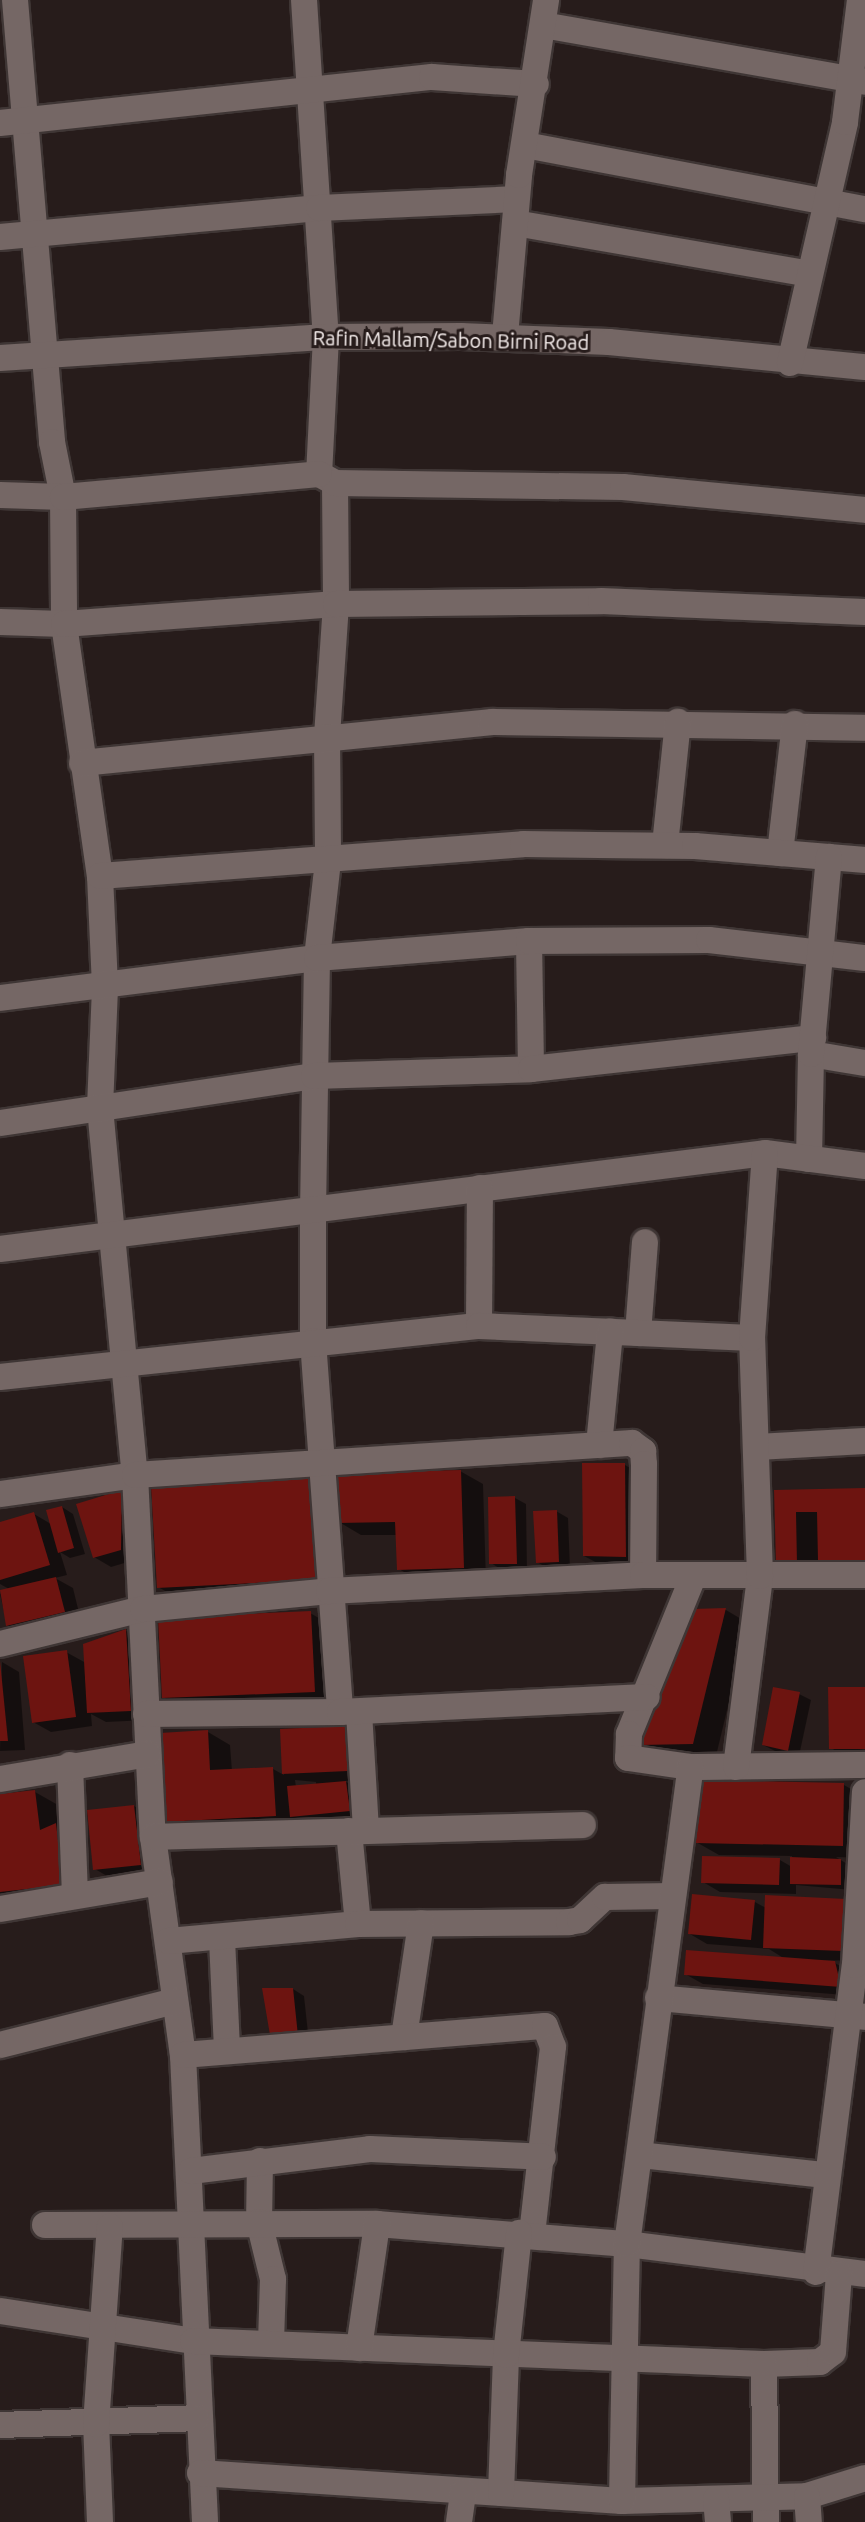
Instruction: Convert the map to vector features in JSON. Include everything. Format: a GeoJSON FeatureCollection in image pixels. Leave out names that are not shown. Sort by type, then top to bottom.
{"type":"FeatureCollection","features":[{"type":"Feature","properties":{"kind":"street"},"geometry":{"type":"LineString","coordinates":[[15,0],[11,63],[27,123],[45,358],[63,497],[64,624],[82,763],[100,876],[105,988],[100,1108],[135,1475],[153,1837],[183,2055],[190,2171],[188,2225],[196,2418],[205,2522]]}},
{"type":"Feature","properties":{"kind":"street"},"geometry":{"type":"LineString","coordinates":[[304,0],[326,337],[327,478],[336,604],[327,737],[328,861],[317,958],[313,1341],[324,1461],[329,1592],[349,1712],[357,1831],[358,1924]]}},
{"type":"Feature","properties":{"kind":"street"},"geometry":{"type":"LineString","coordinates":[[505,336],[516,211],[536,84],[546,0]]}},
{"type":"Feature","properties":{"kind":"street"},"geometry":{"type":"LineString","coordinates":[[790,363],[827,199],[858,80],[860,0]]}},
{"type":"Feature","properties":{"kind":"street"},"geometry":{"type":"LineString","coordinates":[[543,25],[858,80]]}},
{"type":"Feature","properties":{"kind":"street"},"geometry":{"type":"LineString","coordinates":[[0,123],[27,123],[311,88],[432,77],[536,84]]}},
{"type":"Feature","properties":{"kind":"street"},"geometry":{"type":"LineString","coordinates":[[525,145],[827,199],[865,209]]}},
{"type":"Feature","properties":{"kind":"street"},"geometry":{"type":"LineString","coordinates":[[0,237],[34,236],[319,208],[516,211],[810,274]]}},
{"type":"Feature","properties":{"kind":"street","name":"Rafin Mallam/Sabon Birni Road"},"geometry":{"type":"LineString","coordinates":[[0,358],[45,358],[326,337],[505,336],[656,346],[790,363],[865,367]]}},
{"type":"Feature","properties":{"kind":"street"},"geometry":{"type":"LineString","coordinates":[[0,495],[63,497],[327,478],[623,487],[865,510]]}},
{"type":"Feature","properties":{"kind":"street"},"geometry":{"type":"LineString","coordinates":[[0,622],[64,624],[336,604],[601,601],[865,612]]}},
{"type":"Feature","properties":{"kind":"street"},"geometry":{"type":"LineString","coordinates":[[82,763],[492,722],[678,722],[865,728]]}},
{"type":"Feature","properties":{"kind":"street"},"geometry":{"type":"LineString","coordinates":[[665,845],[678,722]]}},
{"type":"Feature","properties":{"kind":"street"},"geometry":{"type":"LineString","coordinates":[[780,853],[795,724]]}},
{"type":"Feature","properties":{"kind":"street"},"geometry":{"type":"LineString","coordinates":[[100,876],[328,861],[523,844],[665,845],[865,860]]}},
{"type":"Feature","properties":{"kind":"street"},"geometry":{"type":"LineString","coordinates":[[808,1159],[812,1046],[824,952],[829,857]]}},
{"type":"Feature","properties":{"kind":"street"},"geometry":{"type":"LineString","coordinates":[[0,998],[105,988],[317,958],[529,942],[709,940],[865,958]]}},
{"type":"Feature","properties":{"kind":"street"},"geometry":{"type":"LineString","coordinates":[[529,942],[531,1070]]}},
{"type":"Feature","properties":{"kind":"street"},"geometry":{"type":"LineString","coordinates":[[0,1123],[314,1076],[531,1070],[812,1046],[865,1063]]}},
{"type":"Feature","properties":{"kind":"street"},"geometry":{"type":"LineString","coordinates":[[736,1767],[760,1576],[752,1338],[765,1153]]}},
{"type":"Feature","properties":{"kind":"street"},"geometry":{"type":"LineString","coordinates":[[0,1249],[112,1239],[480,1188],[765,1153],[865,1166]]}},
{"type":"Feature","properties":{"kind":"street"},"geometry":{"type":"LineString","coordinates":[[479,1326],[480,1188]]}},
{"type":"Feature","properties":{"kind":"street"},"geometry":{"type":"LineString","coordinates":[[638,1333],[645,1242]]}},
{"type":"Feature","properties":{"kind":"street"},"geometry":{"type":"LineString","coordinates":[[0,1377],[123,1361],[479,1326],[752,1338]]}},
{"type":"Feature","properties":{"kind":"street"},"geometry":{"type":"LineString","coordinates":[[599,1445],[610,1332]]}},
{"type":"Feature","properties":{"kind":"street"},"geometry":{"type":"LineString","coordinates":[[757,1447],[865,1441]]}},
{"type":"Feature","properties":{"kind":"street"},"geometry":{"type":"LineString","coordinates":[[0,1494],[135,1475],[324,1461],[632,1443],[642,1451],[643,1575]]}},
{"type":"Feature","properties":{"kind":"street"},"geometry":{"type":"LineString","coordinates":[[0,1644],[142,1609],[329,1592],[643,1575],[865,1575]]}},
{"type":"Feature","properties":{"kind":"street"},"geometry":{"type":"LineString","coordinates":[[693,1576],[624,1753],[691,1767],[865,1765]]}},
{"type":"Feature","properties":{"kind":"street"},"geometry":{"type":"LineString","coordinates":[[146,1714],[349,1712],[647,1697]]}},
{"type":"Feature","properties":{"kind":"street"},"geometry":{"type":"LineString","coordinates":[[0,1779],[70,1765],[148,1754]]}},
{"type":"Feature","properties":{"kind":"street"},"geometry":{"type":"LineString","coordinates":[[70,1765],[75,1893]]}},
{"type":"Feature","properties":{"kind":"street"},"geometry":{"type":"LineString","coordinates":[[622,2501],[620,2429],[627,2360],[627,2244],[658,1998],[691,1767]]}},
{"type":"Feature","properties":{"kind":"street"},"geometry":{"type":"LineString","coordinates":[[0,2311],[193,2341],[627,2360],[764,2364],[820,2362],[833,2352],[824,2175],[856,2015],[865,1792]]}},
{"type":"Feature","properties":{"kind":"street"},"geometry":{"type":"LineString","coordinates":[[153,1837],[583,1825]]}},
{"type":"Feature","properties":{"kind":"street"},"geometry":{"type":"LineString","coordinates":[[0,1909],[75,1893],[160,1882]]}},
{"type":"Feature","properties":{"kind":"street"},"geometry":{"type":"LineString","coordinates":[[168,1941],[222,1939],[358,1924],[569,1922],[580,1920],[605,1898],[672,1896]]}},
{"type":"Feature","properties":{"kind":"street"},"geometry":{"type":"LineString","coordinates":[[404,2037],[421,1923]]}},
{"type":"Feature","properties":{"kind":"street"},"geometry":{"type":"LineString","coordinates":[[222,1939],[227,2051]]}},
{"type":"Feature","properties":{"kind":"street"},"geometry":{"type":"LineString","coordinates":[[658,1998],[856,2015]]}},
{"type":"Feature","properties":{"kind":"street"},"geometry":{"type":"LineString","coordinates":[[0,2044],[175,2001]]}},
{"type":"Feature","properties":{"kind":"street"},"geometry":{"type":"LineString","coordinates":[[183,2055],[545,2026],[553,2047],[543,2157],[525,2234],[506,2355],[501,2493]]}},
{"type":"Feature","properties":{"kind":"street"},"geometry":{"type":"LineString","coordinates":[[190,2171],[370,2149],[543,2157]]}},
{"type":"Feature","properties":{"kind":"street"},"geometry":{"type":"LineString","coordinates":[[640,2155],[824,2175]]}},
{"type":"Feature","properties":{"kind":"street"},"geometry":{"type":"LineString","coordinates":[[260,2161],[259,2222],[273,2279],[271,2344]]}},
{"type":"Feature","properties":{"kind":"street"},"geometry":{"type":"LineString","coordinates":[[45,2225],[188,2225],[259,2222],[377,2224],[525,2234],[627,2244],[828,2273],[865,2274]]}},
{"type":"Feature","properties":{"kind":"street"},"geometry":{"type":"LineString","coordinates":[[359,2348],[377,2224]]}},
{"type":"Feature","properties":{"kind":"street"},"geometry":{"type":"LineString","coordinates":[[100,2522],[96,2424],[101,2327],[110,2226]]}},
{"type":"Feature","properties":{"kind":"street"},"geometry":{"type":"LineString","coordinates":[[764,2364],[765,2510]]}},
{"type":"Feature","properties":{"kind":"street"},"geometry":{"type":"LineString","coordinates":[[0,2426],[96,2424],[196,2418]]}},
{"type":"Feature","properties":{"kind":"street"},"geometry":{"type":"LineString","coordinates":[[200,2473],[622,2501],[717,2510],[765,2510],[865,2478]]}},
{"type":"Feature","properties":{"kind":"street"},"geometry":{"type":"LineString","coordinates":[[459,2522],[463,2492]]}},
{"type":"Feature","properties":{"kind":"street"},"geometry":{"type":"LineString","coordinates":[[807,2496],[809,2522]]}},
{"type":"Feature","properties":{"kind":"building"},"geometry":{"type":"Polygon","coordinates":[[[582,1463],[625,1463],[626,1557],[583,1556],[582,1463]]]}},
{"type":"Feature","properties":{"kind":"building"},"geometry":{"type":"Polygon","coordinates":[[[461,1470],[464,1568],[397,1570],[395,1522],[337,1523],[336,1473],[461,1470]]]}},
{"type":"Feature","properties":{"kind":"building"},"geometry":{"type":"Polygon","coordinates":[[[311,1478],[316,1580],[157,1588],[151,1486],[311,1478]]]}},
{"type":"Feature","properties":{"kind":"building"},"geometry":{"type":"Polygon","coordinates":[[[865,1488],[865,1560],[818,1561],[817,1512],[796,1512],[797,1564],[776,1564],[774,1490],[865,1488]]]}},
{"type":"Feature","properties":{"kind":"building"},"geometry":{"type":"Polygon","coordinates":[[[122,1490],[121,1550],[93,1558],[76,1504],[122,1490]]]}},
{"type":"Feature","properties":{"kind":"building"},"geometry":{"type":"Polygon","coordinates":[[[515,1496],[517,1564],[489,1564],[488,1497],[515,1496]]]}},
{"type":"Feature","properties":{"kind":"building"},"geometry":{"type":"Polygon","coordinates":[[[62,1506],[74,1548],[58,1553],[46,1510],[62,1506]]]}},
{"type":"Feature","properties":{"kind":"building"},"geometry":{"type":"Polygon","coordinates":[[[557,1510],[559,1562],[536,1563],[533,1511],[557,1510]]]}},
{"type":"Feature","properties":{"kind":"building"},"geometry":{"type":"Polygon","coordinates":[[[34,1512],[50,1565],[0,1580],[0,1522],[34,1512]]]}},
{"type":"Feature","properties":{"kind":"building"},"geometry":{"type":"Polygon","coordinates":[[[56,1577],[65,1612],[6,1626],[0,1590],[56,1577]]]}},
{"type":"Feature","properties":{"kind":"building"},"geometry":{"type":"Polygon","coordinates":[[[726,1608],[693,1744],[640,1745],[692,1609],[726,1608]]]}},
{"type":"Feature","properties":{"kind":"building"},"geometry":{"type":"Polygon","coordinates":[[[311,1611],[315,1692],[162,1698],[158,1618],[311,1611]]]}},
{"type":"Feature","properties":{"kind":"building"},"geometry":{"type":"Polygon","coordinates":[[[126,1629],[131,1711],[87,1713],[83,1644],[126,1629]]]}},
{"type":"Feature","properties":{"kind":"building"},"geometry":{"type":"Polygon","coordinates":[[[67,1650],[76,1717],[32,1723],[23,1656],[67,1650]]]}},
{"type":"Feature","properties":{"kind":"building"},"geometry":{"type":"Polygon","coordinates":[[[0,1661],[8,1741],[0,1741],[0,1661]]]}},
{"type":"Feature","properties":{"kind":"building"},"geometry":{"type":"Polygon","coordinates":[[[773,1687],[800,1692],[788,1751],[762,1745],[773,1687]]]}},
{"type":"Feature","properties":{"kind":"building"},"geometry":{"type":"Polygon","coordinates":[[[828,1687],[865,1687],[865,1749],[829,1749],[828,1687]]]}},
{"type":"Feature","properties":{"kind":"building"},"geometry":{"type":"Polygon","coordinates":[[[346,1726],[348,1771],[282,1774],[280,1729],[346,1726]]]}},
{"type":"Feature","properties":{"kind":"building"},"geometry":{"type":"Polygon","coordinates":[[[208,1730],[210,1770],[273,1767],[276,1816],[165,1822],[160,1733],[208,1730]]]}},
{"type":"Feature","properties":{"kind":"building"},"geometry":{"type":"Polygon","coordinates":[[[696,1780],[844,1783],[843,1846],[695,1843],[696,1780]]]}},
{"type":"Feature","properties":{"kind":"building"},"geometry":{"type":"Polygon","coordinates":[[[346,1781],[350,1811],[290,1817],[287,1786],[346,1781]]]}},
{"type":"Feature","properties":{"kind":"building"},"geometry":{"type":"Polygon","coordinates":[[[35,1790],[40,1830],[56,1823],[63,1885],[0,1892],[0,1794],[35,1790]]]}},
{"type":"Feature","properties":{"kind":"building"},"geometry":{"type":"Polygon","coordinates":[[[134,1805],[141,1865],[93,1870],[87,1810],[134,1805]]]}},
{"type":"Feature","properties":{"kind":"building"},"geometry":{"type":"Polygon","coordinates":[[[702,1856],[780,1858],[779,1885],[701,1883],[702,1856]]]}},
{"type":"Feature","properties":{"kind":"building"},"geometry":{"type":"Polygon","coordinates":[[[790,1857],[841,1859],[841,1885],[790,1884],[790,1857]]]}},
{"type":"Feature","properties":{"kind":"building"},"geometry":{"type":"Polygon","coordinates":[[[692,1894],[755,1900],[751,1940],[688,1934],[692,1894]]]}},
{"type":"Feature","properties":{"kind":"building"},"geometry":{"type":"Polygon","coordinates":[[[765,1895],[846,1899],[843,1951],[763,1948],[765,1895]]]}},
{"type":"Feature","properties":{"kind":"building"},"geometry":{"type":"Polygon","coordinates":[[[686,1950],[835,1961],[841,1987],[684,1975],[686,1950]]]}},
{"type":"Feature","properties":{"kind":"building"},"geometry":{"type":"Polygon","coordinates":[[[262,1988],[293,1988],[298,2036],[270,2035],[262,1988]]]}}]}
